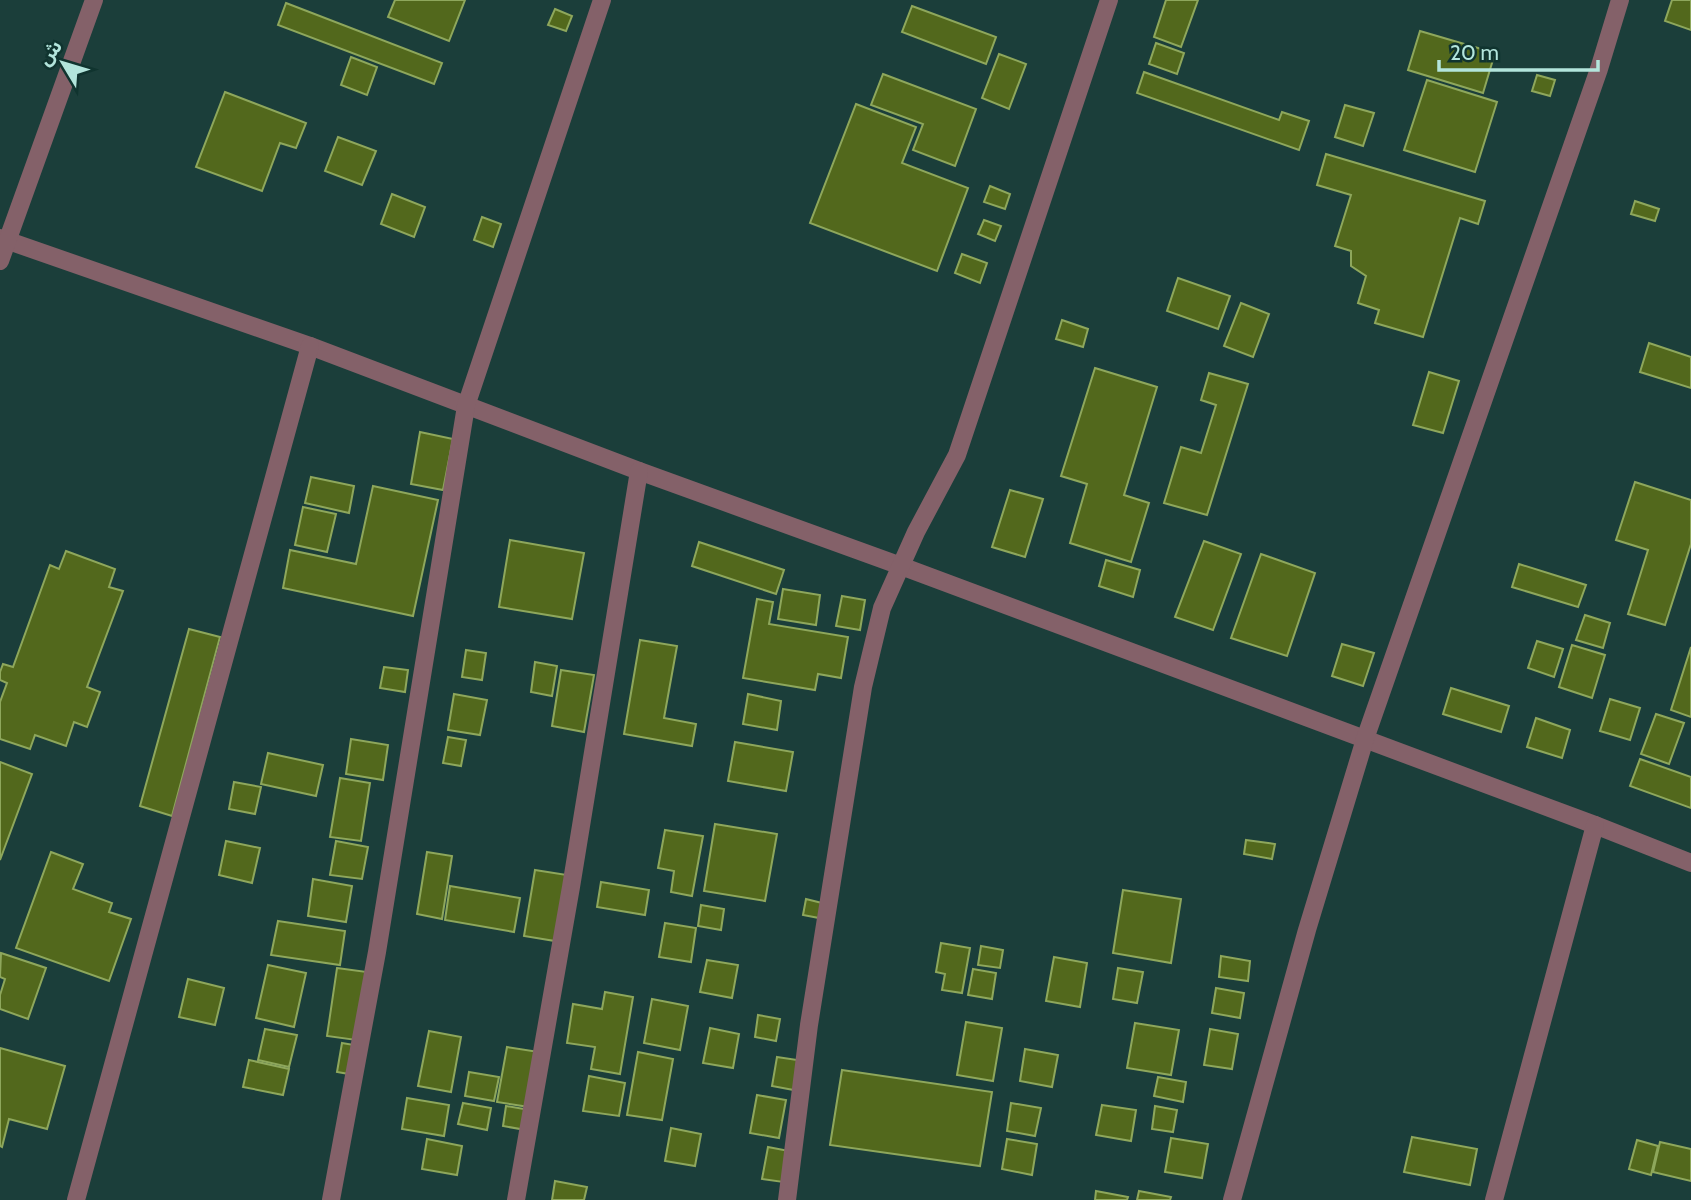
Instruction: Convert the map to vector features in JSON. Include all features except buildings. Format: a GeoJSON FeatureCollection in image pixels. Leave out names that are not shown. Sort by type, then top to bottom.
{"type":"FeatureCollection","features":[{"type":"Feature","properties":{"kind":"street"},"geometry":{"type":"LineString","coordinates":[[0,261],[4,240],[94,0]]}},
{"type":"Feature","properties":{"kind":"street"},"geometry":{"type":"LineString","coordinates":[[331,1200],[377,952],[466,406],[602,0]]}},
{"type":"Feature","properties":{"kind":"street"},"geometry":{"type":"LineString","coordinates":[[787,1200],[809,1025],[863,687],[882,608],[961,444],[1110,0]]}},
{"type":"Feature","properties":{"kind":"street"},"geometry":{"type":"LineString","coordinates":[[1232,1200],[1307,930],[1365,739],[1599,69],[1620,0]]}},
{"type":"Feature","properties":{"kind":"street"},"geometry":{"type":"LineString","coordinates":[[4,240],[310,346],[1691,863]]}},
{"type":"Feature","properties":{"kind":"street"},"geometry":{"type":"LineString","coordinates":[[76,1200],[310,346]]}},
{"type":"Feature","properties":{"kind":"street"},"geometry":{"type":"LineString","coordinates":[[516,1200],[571,887],[639,471]]}},
{"type":"Feature","properties":{"kind":"street"},"geometry":{"type":"LineString","coordinates":[[1494,1200],[1595,825]]}}]}
